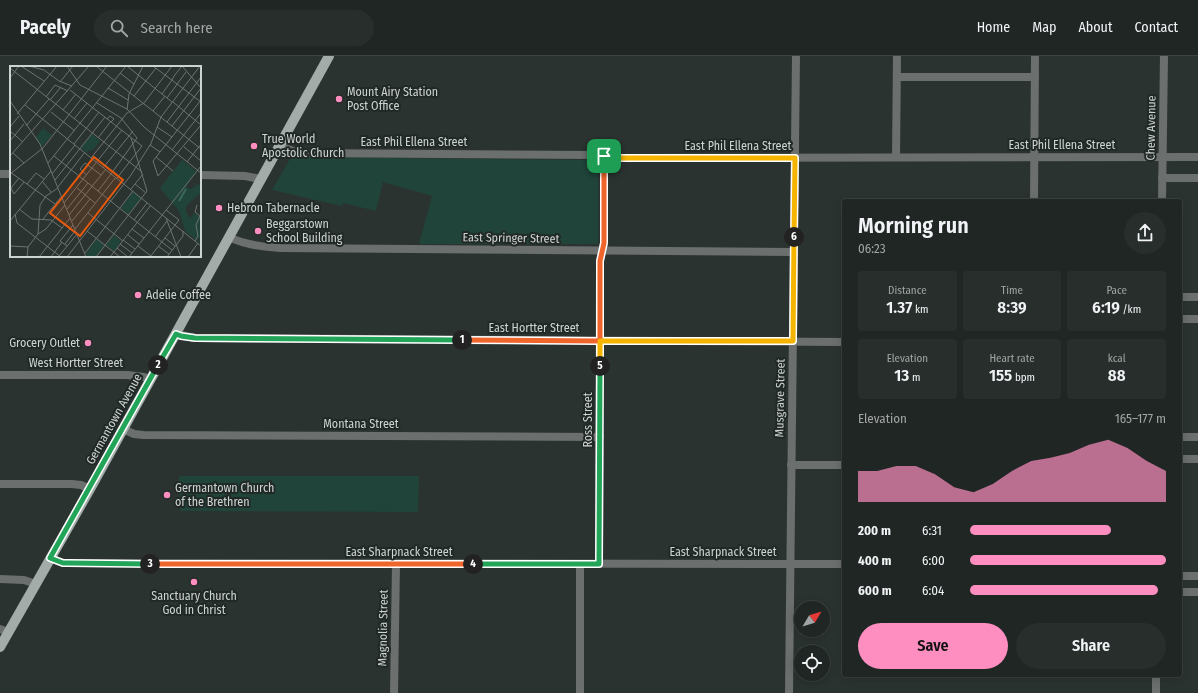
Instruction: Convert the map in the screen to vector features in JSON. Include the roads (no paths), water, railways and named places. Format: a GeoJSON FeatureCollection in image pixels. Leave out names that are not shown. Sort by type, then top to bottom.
{"type":"FeatureCollection","features":[{"type":"Feature","properties":{"kind":"main road","name":"Germantown Avenue"},"geometry":{"type":"LineString","coordinates":[[0,647],[4,630],[36,584],[90,489],[329,56]]}},
{"type":"Feature","properties":{"kind":"street","name":"Musgrave Street"},"geometry":{"type":"LineString","coordinates":[[789,693],[796,56]]}},
{"type":"Feature","properties":{"kind":"street"},"geometry":{"type":"LineString","coordinates":[[896,157],[897,56]]}},
{"type":"Feature","properties":{"kind":"street"},"geometry":{"type":"LineString","coordinates":[[1034,199],[1035,56]]}},
{"type":"Feature","properties":{"kind":"street","name":"Chew Avenue"},"geometry":{"type":"LineString","coordinates":[[1162,199],[1164,56]]}},
{"type":"Feature","properties":{"kind":"street"},"geometry":{"type":"LineString","coordinates":[[897,77],[1035,77]]}},
{"type":"Feature","properties":{"kind":"street","name":"East Phil Ellena Street"},"geometry":{"type":"LineString","coordinates":[[280,146],[298,152],[596,155],[614,158],[1198,157]]}},
{"type":"Feature","properties":{"kind":"street","name":"Ross Street"},"geometry":{"type":"LineString","coordinates":[[599,564],[600,261],[604,243],[604,156]]}},
{"type":"Feature","properties":{"kind":"street"},"geometry":{"type":"LineString","coordinates":[[201,175],[245,176],[261,179]]}},
{"type":"Feature","properties":{"kind":"street"},"geometry":{"type":"LineString","coordinates":[[1162,178],[1198,178]]}},
{"type":"Feature","properties":{"kind":"street","name":"East Springer Street"},"geometry":{"type":"LineString","coordinates":[[229,237],[243,243],[263,247],[280,248],[794,252]]}},
{"type":"Feature","properties":{"kind":"street"},"geometry":{"type":"LineString","coordinates":[[1182,297],[1198,297]]}},
{"type":"Feature","properties":{"kind":"street"},"geometry":{"type":"LineString","coordinates":[[1182,319],[1198,319]]}},
{"type":"Feature","properties":{"kind":"street","name":"East Hortter Street"},"geometry":{"type":"LineString","coordinates":[[176,334],[195,338],[842,342]]}},
{"type":"Feature","properties":{"kind":"street","name":"West Hortter Street"},"geometry":{"type":"LineString","coordinates":[[0,375],[127,375],[151,379]]}},
{"type":"Feature","properties":{"kind":"street","name":"Montana Street"},"geometry":{"type":"LineString","coordinates":[[123,430],[134,434],[143,435],[600,437]]}},
{"type":"Feature","properties":{"kind":"street"},"geometry":{"type":"LineString","coordinates":[[1182,437],[1198,437]]}},
{"type":"Feature","properties":{"kind":"street"},"geometry":{"type":"LineString","coordinates":[[1182,459],[1198,459]]}},
{"type":"Feature","properties":{"kind":"street"},"geometry":{"type":"LineString","coordinates":[[791,465],[842,465]]}},
{"type":"Feature","properties":{"kind":"street"},"geometry":{"type":"LineString","coordinates":[[0,484],[72,484],[81,485],[90,489]]}},
{"type":"Feature","properties":{"kind":"street","name":"East Sharpnack Street"},"geometry":{"type":"LineString","coordinates":[[50,558],[63,563],[842,564]]}},
{"type":"Feature","properties":{"kind":"street","name":"Magnolia Street"},"geometry":{"type":"LineString","coordinates":[[394,693],[396,564]]}},
{"type":"Feature","properties":{"kind":"street"},"geometry":{"type":"LineString","coordinates":[[580,564],[580,693]]}},
{"type":"Feature","properties":{"kind":"street"},"geometry":{"type":"LineString","coordinates":[[1182,576],[1198,576]]}},
{"type":"Feature","properties":{"kind":"street"},"geometry":{"type":"LineString","coordinates":[[0,579],[24,580],[36,584]]}},
{"type":"Feature","properties":{"kind":"street"},"geometry":{"type":"LineString","coordinates":[[1182,592],[1198,592]]}},
{"type":"Feature","properties":{"kind":"street"},"geometry":{"type":"LineString","coordinates":[[1156,677],[1156,693]]}},
{"type":"Feature","properties":{"kind":"place","name":"Mount Airy Station Post Office"},"geometry":{"type":"Point","coordinates":[339,99]}},
{"type":"Feature","properties":{"kind":"place","name":"True World Apostolic Church"},"geometry":{"type":"Point","coordinates":[254,146]}},
{"type":"Feature","properties":{"kind":"place","name":"Hebron Tabernacle"},"geometry":{"type":"Point","coordinates":[219,208]}},
{"type":"Feature","properties":{"kind":"place","name":"Beggarstown School Building"},"geometry":{"type":"Point","coordinates":[258,231]}},
{"type":"Feature","properties":{"kind":"place","name":"Adelie Coffee"},"geometry":{"type":"Point","coordinates":[138,295]}},
{"type":"Feature","properties":{"kind":"place","name":"Grocery Outlet"},"geometry":{"type":"Point","coordinates":[88,343]}},
{"type":"Feature","properties":{"kind":"place","name":"Germantown Church of the Brethren"},"geometry":{"type":"Point","coordinates":[167,495]}},
{"type":"Feature","properties":{"kind":"place","name":"Sanctuary Church God in Christ"},"geometry":{"type":"Point","coordinates":[194,582]}}]}
